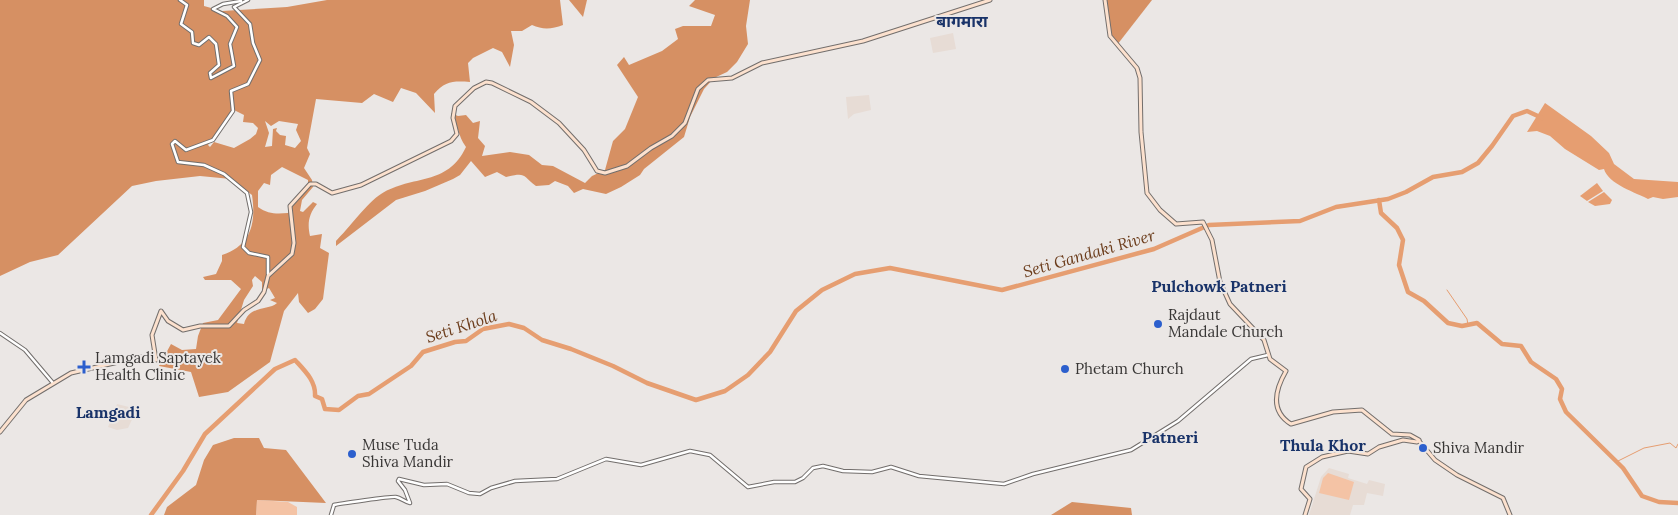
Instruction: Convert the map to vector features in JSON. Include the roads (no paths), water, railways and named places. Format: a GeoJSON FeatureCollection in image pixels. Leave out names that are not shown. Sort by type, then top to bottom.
{"type":"FeatureCollection","features":[{"type":"Feature","properties":{"kind":"main road"},"geometry":{"type":"LineString","coordinates":[[0,432],[26,400],[71,373],[144,357],[156,360],[152,335],[161,311],[168,320],[183,330],[200,326],[229,326],[240,313],[262,297],[268,276],[292,254],[294,242],[290,206],[310,184],[316,184],[332,193],[361,185],[451,141],[457,134],[453,115],[454,106],[474,88],[486,82],[521,96],[544,111],[570,133],[584,150],[597,171],[605,173],[627,166],[675,134],[689,115],[700,87],[708,80],[732,78],[762,63],[863,40],[990,0]]}},
{"type":"Feature","properties":{"kind":"main road"},"geometry":{"type":"LineString","coordinates":[[1105,0],[1110,36],[1137,68],[1140,78],[1141,132],[1148,194],[1176,224],[1203,222],[1211,237],[1220,282],[1230,304],[1264,340],[1268,355],[1286,371],[1277,388],[1275,404],[1289,423],[1293,424],[1333,412],[1365,410],[1392,434],[1410,435],[1419,441],[1435,460],[1456,475],[1503,498],[1510,515]]}},
{"type":"Feature","properties":{"kind":"main road"},"geometry":{"type":"LineString","coordinates":[[1305,515],[1310,499],[1301,488],[1304,471],[1310,463],[1322,457],[1348,451],[1368,454],[1379,447],[1398,440],[1419,441]]}},
{"type":"Feature","properties":{"kind":"street"},"geometry":{"type":"LineString","coordinates":[[180,0],[187,5],[181,24],[192,32],[193,43],[199,45],[209,37],[216,44],[219,64],[210,73],[211,78],[234,66],[230,44],[237,27],[227,16],[213,9],[223,4],[246,0]]}},
{"type":"Feature","properties":{"kind":"street"},"geometry":{"type":"LineString","coordinates":[[246,0],[235,5],[234,8],[250,24],[253,43],[260,57],[259,65],[248,84],[232,89],[234,110],[215,139],[186,150],[175,141],[172,144],[178,162],[204,165],[224,174],[248,193],[251,212],[243,247],[249,253],[268,257],[268,276]]}},
{"type":"Feature","properties":{"kind":"street"},"geometry":{"type":"LineString","coordinates":[[0,333],[25,350],[53,383]]}},
{"type":"Feature","properties":{"kind":"street"},"geometry":{"type":"LineString","coordinates":[[331,515],[334,505],[344,502],[361,502],[395,496],[410,503],[405,490],[398,482],[399,479],[424,485],[447,484],[469,493],[480,494],[491,488],[515,481],[557,479],[606,459],[641,465],[690,451],[710,455],[748,487],[774,482],[795,482],[803,478],[813,468],[823,466],[844,471],[872,472],[891,467],[919,476],[1004,484],[1033,474],[1131,450],[1178,421],[1251,359],[1268,355]]}},
{"type":"Feature","properties":{"kind":"waterway","name":"Seti Gandaki River"},"geometry":{"type":"LineString","coordinates":[[151,515],[183,471],[205,434],[275,369],[295,360],[309,377],[314,386],[315,396],[322,399],[325,409],[339,410],[358,396],[369,394],[411,366],[423,352],[455,342],[466,341],[483,329],[509,324],[524,328],[542,340],[571,349],[613,366],[647,383],[696,400],[725,391],[748,375],[770,352],[796,311],[822,290],[855,274],[890,268],[1002,290],[1154,249],[1209,225],[1300,221],[1336,207],[1388,199],[1406,192],[1433,177],[1462,172],[1478,163],[1513,116],[1527,111],[1542,118]]}},
{"type":"Feature","properties":{"kind":"waterway"},"geometry":{"type":"LineString","coordinates":[[1379,200],[1381,213],[1397,228],[1403,240],[1399,265],[1408,292],[1424,301],[1448,323],[1462,326],[1477,323],[1502,344],[1521,346],[1531,362],[1556,379],[1562,389],[1560,399],[1566,412],[1623,468],[1642,496],[1659,502],[1678,503]]}},
{"type":"Feature","properties":{"kind":"waterway"},"geometry":{"type":"LineString","coordinates":[[1447,290],[1467,319],[1468,325]]}},
{"type":"Feature","properties":{"kind":"waterway"},"geometry":{"type":"LineString","coordinates":[[1612,458],[1618,461],[1644,448],[1670,443],[1676,448],[1678,444]]}},
{"type":"Feature","properties":{"kind":"place","name":"Rajdaut Mandale Church"},"geometry":{"type":"Point","coordinates":[1158,324]}},
{"type":"Feature","properties":{"kind":"place","name":"Lamgadi Saptayek Health Clinic"},"geometry":{"type":"Point","coordinates":[84,367]}},
{"type":"Feature","properties":{"kind":"place","name":"Phetam Church"},"geometry":{"type":"Point","coordinates":[1065,369]}},
{"type":"Feature","properties":{"kind":"place","name":"Shiva Mandir"},"geometry":{"type":"Point","coordinates":[1423,448]}},
{"type":"Feature","properties":{"kind":"place","name":"Muse Tuda Shiva Mandir"},"geometry":{"type":"Point","coordinates":[352,454]}},
{"type":"Feature","properties":{"kind":"district","name":"बागमारा"},"geometry":{"type":"Point","coordinates":[962,21]}},
{"type":"Feature","properties":{"kind":"district","name":"Pulchowk Patneri"},"geometry":{"type":"Point","coordinates":[1219,286]}},
{"type":"Feature","properties":{"kind":"district","name":"Lamgadi"},"geometry":{"type":"Point","coordinates":[108,412]}},
{"type":"Feature","properties":{"kind":"district","name":"Patneri"},"geometry":{"type":"Point","coordinates":[1170,437]}},
{"type":"Feature","properties":{"kind":"district","name":"Thula Khor"},"geometry":{"type":"Point","coordinates":[1323,445]}},
{"type":"Feature","properties":{"kind":"water label","name":"Seti Khola"},"geometry":{"type":"Point","coordinates":[461,326]}}]}
